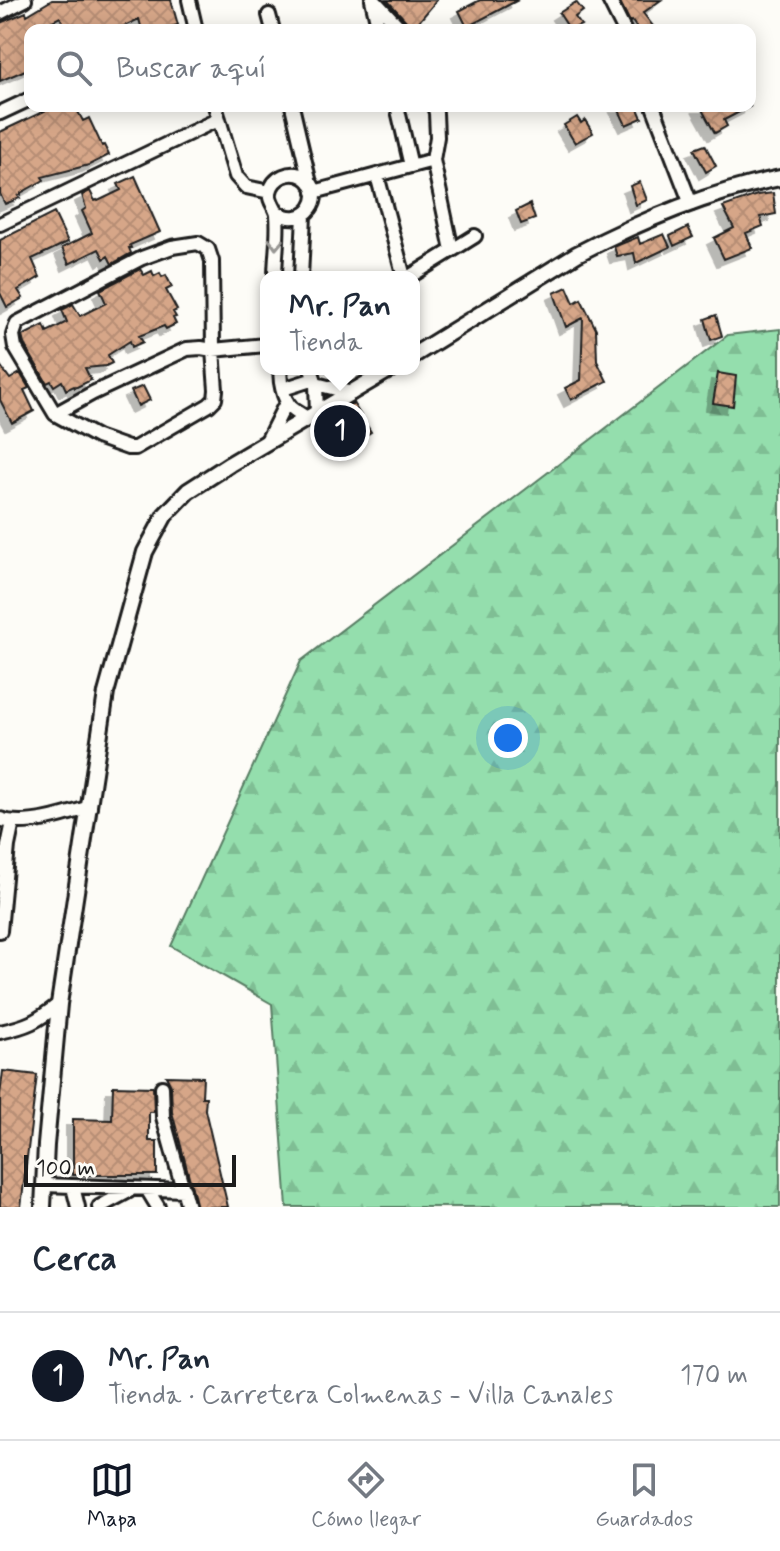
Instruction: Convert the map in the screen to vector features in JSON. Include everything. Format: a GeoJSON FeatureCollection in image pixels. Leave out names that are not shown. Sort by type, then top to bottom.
{"type":"FeatureCollection","features":[{"type":"Feature","properties":{"kind":"street"},"geometry":{"type":"LineString","coordinates":[[0,13],[25,0]]}},
{"type":"Feature","properties":{"kind":"street"},"geometry":{"type":"LineString","coordinates":[[189,0],[192,24]]}},
{"type":"Feature","properties":{"kind":"street"},"geometry":{"type":"LineString","coordinates":[[373,0],[378,24]]}},
{"type":"Feature","properties":{"kind":"street"},"geometry":{"type":"LineString","coordinates":[[373,0],[396,24]]}},
{"type":"Feature","properties":{"kind":"street"},"geometry":{"type":"LineString","coordinates":[[609,0],[621,24]]}},
{"type":"Feature","properties":{"kind":"street"},"geometry":{"type":"LineString","coordinates":[[269,15],[271,24]]}},
{"type":"Feature","properties":{"kind":"street"},"geometry":{"type":"LineString","coordinates":[[0,113],[24,102]]}},
{"type":"Feature","properties":{"kind":"street"},"geometry":{"type":"LineString","coordinates":[[0,224],[217,112],[236,176],[246,187],[270,192]]}},
{"type":"Feature","properties":{"kind":"street"},"geometry":{"type":"LineString","coordinates":[[293,112],[313,204],[304,215],[301,271]]}},
{"type":"Feature","properties":{"kind":"street"},"geometry":{"type":"LineString","coordinates":[[398,112],[411,166]]}},
{"type":"Feature","properties":{"kind":"street"},"geometry":{"type":"LineString","coordinates":[[435,112],[437,137],[433,160],[452,250]]}},
{"type":"Feature","properties":{"kind":"street"},"geometry":{"type":"LineString","coordinates":[[655,112],[691,204]]}},
{"type":"Feature","properties":{"kind":"street"},"geometry":{"type":"LineString","coordinates":[[312,188],[433,160]]}},
{"type":"Feature","properties":{"kind":"street"},"geometry":{"type":"LineString","coordinates":[[275,271],[277,212],[270,199],[273,185],[284,175],[298,175],[312,188]]}},
{"type":"Feature","properties":{"kind":"street"},"geometry":{"type":"LineString","coordinates":[[377,175],[405,271]]}},
{"type":"Feature","properties":{"kind":"street"},"geometry":{"type":"LineString","coordinates":[[420,351],[577,254],[691,204],[780,178]]}},
{"type":"Feature","properties":{"kind":"street"},"geometry":{"type":"LineString","coordinates":[[277,212],[290,218],[304,215]]}},
{"type":"Feature","properties":{"kind":"street"},"geometry":{"type":"LineString","coordinates":[[417,271],[475,236]]}},
{"type":"Feature","properties":{"kind":"street"},"geometry":{"type":"LineString","coordinates":[[198,243],[208,249],[212,261],[215,399],[143,445],[128,448],[97,437],[55,414],[15,347],[13,335],[17,323],[142,258],[172,247],[198,243]]}},
{"type":"Feature","properties":{"kind":"street"},"geometry":{"type":"LineString","coordinates":[[55,414],[187,349],[260,346]]}},
{"type":"Feature","properties":{"kind":"street"},"geometry":{"type":"LineString","coordinates":[[279,375],[293,409],[313,416]]}},
{"type":"Feature","properties":{"kind":"street"},"geometry":{"type":"LineString","coordinates":[[43,1207],[59,1004],[106,693],[145,552],[165,515],[188,491],[381,375]]}},
{"type":"Feature","properties":{"kind":"street"},"geometry":{"type":"LineString","coordinates":[[314,377],[352,393]]}},
{"type":"Feature","properties":{"kind":"street"},"geometry":{"type":"LineString","coordinates":[[266,443],[285,395],[314,377]]}},
{"type":"Feature","properties":{"kind":"street"},"geometry":{"type":"LineString","coordinates":[[313,416],[314,377]]}},
{"type":"Feature","properties":{"kind":"street"},"geometry":{"type":"LineString","coordinates":[[0,931],[8,846],[6,821],[55,818],[90,807]]}},
{"type":"Feature","properties":{"kind":"street"},"geometry":{"type":"LineString","coordinates":[[0,1032],[38,1021],[59,1004]]}},
{"type":"Feature","properties":{"kind":"street"},"geometry":{"type":"LineString","coordinates":[[162,1087],[163,1117],[188,1207]]}},
{"type":"Feature","properties":{"kind":"street"},"geometry":{"type":"LineString","coordinates":[[44,1185],[184,1190]]}},
{"type":"Feature","properties":{"kind":"street"},"geometry":{"type":"LineString","coordinates":[[73,1187],[78,1207]]}},
{"type":"Feature","properties":{"kind":"street"},"geometry":{"type":"LineString","coordinates":[[147,1189],[158,1207]]}},
{"type":"Feature","properties":{"kind":"street"},"geometry":{"type":"LineString","coordinates":[[99,1207],[132,1190]]}},
{"type":"Feature","properties":{"kind":"green space"},"geometry":{"type":"Polygon","coordinates":[[[780,329],[780,1207],[287,1207],[272,1004],[171,946],[301,661],[728,335],[780,329]]]}},
{"type":"Feature","properties":{"kind":"building"},"geometry":{"type":"Polygon","coordinates":[[[52,0],[171,0],[178,24],[140,24],[139,19],[129,24],[63,24],[60,17],[47,24],[24,24],[24,71],[0,81],[0,23],[26,12],[27,15],[52,0]]]}},
{"type":"Feature","properties":{"kind":"building"},"geometry":{"type":"Polygon","coordinates":[[[387,0],[437,0],[417,24],[409,24],[387,0]]]}},
{"type":"Feature","properties":{"kind":"building"},"geometry":{"type":"Polygon","coordinates":[[[480,0],[518,0],[473,24],[466,24],[459,11],[480,0]]]}},
{"type":"Feature","properties":{"kind":"building"},"geometry":{"type":"Polygon","coordinates":[[[619,0],[661,0],[643,13],[651,24],[630,22],[619,0]]]}},
{"type":"Feature","properties":{"kind":"building"},"geometry":{"type":"Polygon","coordinates":[[[576,2],[583,11],[575,17],[580,24],[566,24],[559,13],[576,2]]]}},
{"type":"Feature","properties":{"kind":"building"},"geometry":{"type":"Polygon","coordinates":[[[42,112],[78,112],[83,121],[89,118],[109,155],[89,165],[42,177],[44,180],[21,193],[20,198],[5,204],[0,194],[0,132],[42,112]]]}},
{"type":"Feature","properties":{"kind":"building"},"geometry":{"type":"Polygon","coordinates":[[[620,112],[640,112],[642,118],[626,125],[620,112]]]}},
{"type":"Feature","properties":{"kind":"building"},"geometry":{"type":"Polygon","coordinates":[[[703,112],[739,112],[724,120],[727,126],[715,133],[703,112]]]}},
{"type":"Feature","properties":{"kind":"building"},"geometry":{"type":"Polygon","coordinates":[[[577,117],[581,123],[585,120],[593,133],[575,143],[564,125],[577,117]]]}},
{"type":"Feature","properties":{"kind":"building"},"geometry":{"type":"Polygon","coordinates":[[[705,145],[716,166],[706,172],[694,149],[705,145]]]}},
{"type":"Feature","properties":{"kind":"building"},"geometry":{"type":"Polygon","coordinates":[[[135,176],[160,232],[130,245],[131,253],[112,264],[108,256],[104,259],[99,249],[69,264],[62,248],[92,233],[82,211],[86,208],[82,195],[90,191],[98,201],[121,190],[118,184],[135,176]]]}},
{"type":"Feature","properties":{"kind":"building"},"geometry":{"type":"Polygon","coordinates":[[[640,182],[647,200],[636,205],[630,186],[640,182]]]}},
{"type":"Feature","properties":{"kind":"building"},"geometry":{"type":"Polygon","coordinates":[[[773,193],[776,214],[760,217],[763,226],[746,233],[752,248],[724,259],[714,238],[734,228],[723,207],[773,193]]]}},
{"type":"Feature","properties":{"kind":"building"},"geometry":{"type":"Polygon","coordinates":[[[530,204],[535,219],[521,224],[516,211],[530,204]]]}},
{"type":"Feature","properties":{"kind":"building"},"geometry":{"type":"Polygon","coordinates":[[[54,213],[68,242],[32,259],[40,277],[18,290],[23,298],[7,307],[0,293],[0,240],[54,213]]]}},
{"type":"Feature","properties":{"kind":"building"},"geometry":{"type":"Polygon","coordinates":[[[688,227],[693,237],[674,246],[670,236],[688,227]]]}},
{"type":"Feature","properties":{"kind":"building"},"geometry":{"type":"Polygon","coordinates":[[[664,234],[670,247],[636,263],[634,253],[617,256],[616,246],[638,237],[640,244],[664,234]]]}},
{"type":"Feature","properties":{"kind":"building"},"geometry":{"type":"Polygon","coordinates":[[[140,269],[144,275],[152,271],[154,276],[160,273],[162,277],[166,275],[172,287],[166,290],[177,310],[173,312],[176,324],[139,336],[143,342],[132,347],[130,341],[108,355],[112,363],[106,366],[85,368],[91,380],[75,388],[66,390],[62,381],[54,386],[51,381],[47,383],[22,336],[44,325],[47,332],[67,322],[62,310],[73,304],[80,316],[106,303],[100,290],[140,269]]]}},
{"type":"Feature","properties":{"kind":"building"},"geometry":{"type":"Polygon","coordinates":[[[567,287],[574,303],[581,299],[596,329],[597,361],[607,381],[571,400],[565,388],[581,380],[583,318],[566,327],[554,293],[567,287]]]}},
{"type":"Feature","properties":{"kind":"building"},"geometry":{"type":"Polygon","coordinates":[[[716,315],[722,336],[711,340],[705,319],[716,315]]]}},
{"type":"Feature","properties":{"kind":"building"},"geometry":{"type":"Polygon","coordinates":[[[0,365],[10,379],[20,373],[29,388],[24,390],[34,411],[12,423],[0,400],[0,365]]]}},
{"type":"Feature","properties":{"kind":"building"},"geometry":{"type":"Polygon","coordinates":[[[718,373],[736,376],[733,406],[713,403],[718,373]]]}},
{"type":"Feature","properties":{"kind":"building"},"geometry":{"type":"Polygon","coordinates":[[[143,386],[150,400],[138,406],[131,391],[143,386]]]}},
{"type":"Feature","properties":{"kind":"building"},"geometry":{"type":"Polygon","coordinates":[[[353,403],[371,432],[342,451],[323,421],[353,403]]]}},
{"type":"Feature","properties":{"kind":"building"},"geometry":{"type":"Polygon","coordinates":[[[3,1071],[37,1075],[21,1207],[0,1207],[0,1095],[3,1071]]]}},
{"type":"Feature","properties":{"kind":"building"},"geometry":{"type":"Polygon","coordinates":[[[166,1076],[203,1077],[202,1097],[206,1097],[205,1110],[228,1207],[197,1207],[172,1112],[171,1086],[166,1076]]]}},
{"type":"Feature","properties":{"kind":"building"},"geometry":{"type":"Polygon","coordinates":[[[113,1086],[153,1087],[154,1112],[149,1112],[149,1141],[157,1141],[157,1175],[73,1175],[73,1119],[112,1120],[113,1086]]]}},
{"type":"Feature","properties":{"kind":"place","name":"Mr. Pan"},"geometry":{"type":"Point","coordinates":[340,431]}}]}
